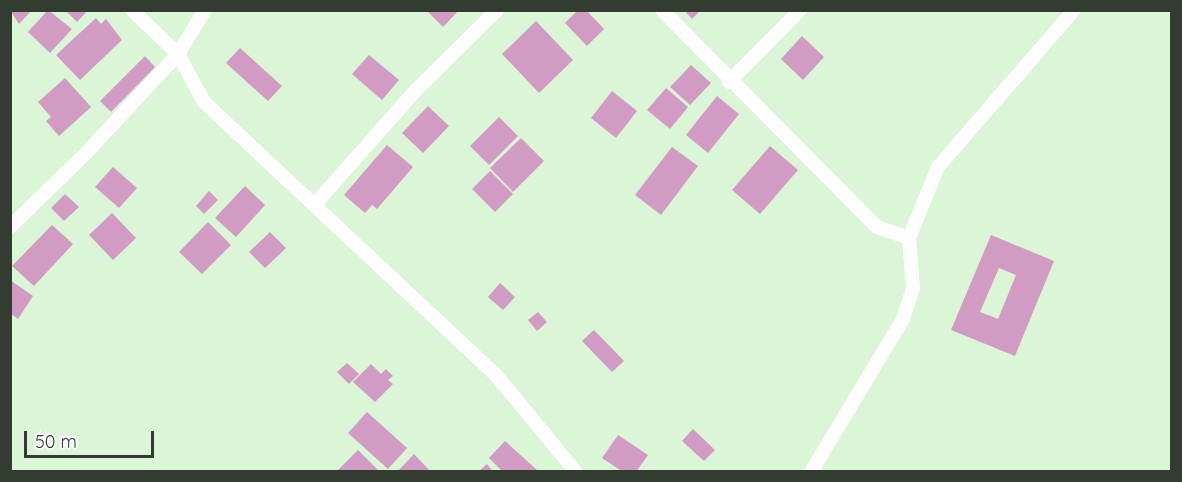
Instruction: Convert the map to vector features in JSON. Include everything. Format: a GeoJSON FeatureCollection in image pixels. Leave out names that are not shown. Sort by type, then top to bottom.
{"type":"FeatureCollection","features":[{"type":"Feature","properties":{"kind":"street"},"geometry":{"type":"LineString","coordinates":[[132,10],[178,54],[204,102],[277,173],[316,203],[495,374],[572,466],[556,471]]}},
{"type":"Feature","properties":{"kind":"street"},"geometry":{"type":"LineString","coordinates":[[10,227],[87,152],[178,54],[205,10]]}},
{"type":"Feature","properties":{"kind":"street"},"geometry":{"type":"LineString","coordinates":[[316,203],[415,91],[497,10]]}},
{"type":"Feature","properties":{"kind":"street"},"geometry":{"type":"LineString","coordinates":[[662,10],[729,82],[806,153],[877,227],[909,238]]}},
{"type":"Feature","properties":{"kind":"street"},"geometry":{"type":"LineString","coordinates":[[729,82],[800,10]]}},
{"type":"Feature","properties":{"kind":"street"},"geometry":{"type":"LineString","coordinates":[[811,471],[903,319],[913,288],[909,238],[938,167],[1074,10]]}},
{"type":"Feature","properties":{"kind":"building"},"geometry":{"type":"Polygon","coordinates":[[[10,10],[32,10],[19,24],[10,10]]]}},
{"type":"Feature","properties":{"kind":"building"},"geometry":{"type":"Polygon","coordinates":[[[48,10],[72,29],[50,53],[28,32],[48,10]]]}},
{"type":"Feature","properties":{"kind":"building"},"geometry":{"type":"Polygon","coordinates":[[[65,10],[88,10],[77,22],[65,10]]]}},
{"type":"Feature","properties":{"kind":"building"},"geometry":{"type":"Polygon","coordinates":[[[426,10],[459,10],[443,27],[426,10]]]}},
{"type":"Feature","properties":{"kind":"building"},"geometry":{"type":"Polygon","coordinates":[[[578,10],[586,10],[604,29],[587,46],[565,23],[578,10]]]}},
{"type":"Feature","properties":{"kind":"building"},"geometry":{"type":"Polygon","coordinates":[[[684,10],[701,10],[692,19],[684,10]]]}},
{"type":"Feature","properties":{"kind":"building"},"geometry":{"type":"Polygon","coordinates":[[[96,18],[101,24],[106,19],[122,40],[80,80],[56,55],[96,18]]]}},
{"type":"Feature","properties":{"kind":"building"},"geometry":{"type":"Polygon","coordinates":[[[536,21],[573,60],[539,93],[502,54],[536,21]]]}},
{"type":"Feature","properties":{"kind":"building"},"geometry":{"type":"Polygon","coordinates":[[[802,36],[824,57],[803,80],[781,59],[802,36]]]}},
{"type":"Feature","properties":{"kind":"building"},"geometry":{"type":"Polygon","coordinates":[[[240,48],[282,86],[268,101],[226,63],[240,48]]]}},
{"type":"Feature","properties":{"kind":"building"},"geometry":{"type":"Polygon","coordinates":[[[369,55],[399,80],[382,100],[352,74],[369,55]]]}},
{"type":"Feature","properties":{"kind":"building"},"geometry":{"type":"Polygon","coordinates":[[[145,56],[155,67],[111,112],[100,101],[145,56]]]}},
{"type":"Feature","properties":{"kind":"building"},"geometry":{"type":"Polygon","coordinates":[[[691,65],[711,83],[690,105],[670,87],[691,65]]]}},
{"type":"Feature","properties":{"kind":"building"},"geometry":{"type":"Polygon","coordinates":[[[65,78],[91,107],[59,136],[46,121],[51,117],[38,102],[65,78]]]}},
{"type":"Feature","properties":{"kind":"building"},"geometry":{"type":"Polygon","coordinates":[[[666,88],[688,107],[670,129],[647,110],[666,88]]]}},
{"type":"Feature","properties":{"kind":"building"},"geometry":{"type":"Polygon","coordinates":[[[612,91],[637,111],[616,138],[591,118],[612,91]]]}},
{"type":"Feature","properties":{"kind":"building"},"geometry":{"type":"Polygon","coordinates":[[[717,96],[739,114],[708,153],[686,135],[717,96]]]}},
{"type":"Feature","properties":{"kind":"building"},"geometry":{"type":"Polygon","coordinates":[[[428,106],[449,126],[423,153],[402,133],[428,106]]]}},
{"type":"Feature","properties":{"kind":"building"},"geometry":{"type":"Polygon","coordinates":[[[499,117],[518,136],[489,165],[470,146],[499,117]]]}},
{"type":"Feature","properties":{"kind":"building"},"geometry":{"type":"Polygon","coordinates":[[[521,138],[544,161],[513,192],[490,168],[521,138]]]}},
{"type":"Feature","properties":{"kind":"building"},"geometry":{"type":"Polygon","coordinates":[[[387,145],[413,167],[377,209],[372,205],[365,213],[344,195],[387,145]]]}},
{"type":"Feature","properties":{"kind":"building"},"geometry":{"type":"Polygon","coordinates":[[[770,146],[798,170],[760,214],[732,190],[770,146]]]}},
{"type":"Feature","properties":{"kind":"building"},"geometry":{"type":"Polygon","coordinates":[[[672,147],[698,166],[661,215],[635,195],[672,147]]]}},
{"type":"Feature","properties":{"kind":"building"},"geometry":{"type":"Polygon","coordinates":[[[113,167],[137,188],[119,208],[95,187],[113,167]]]}},
{"type":"Feature","properties":{"kind":"building"},"geometry":{"type":"Polygon","coordinates":[[[490,171],[513,194],[495,212],[472,189],[490,171]]]}},
{"type":"Feature","properties":{"kind":"building"},"geometry":{"type":"Polygon","coordinates":[[[245,186],[265,205],[236,237],[215,218],[245,186]]]}},
{"type":"Feature","properties":{"kind":"building"},"geometry":{"type":"Polygon","coordinates":[[[209,191],[218,200],[204,214],[196,206],[209,191]]]}},
{"type":"Feature","properties":{"kind":"building"},"geometry":{"type":"Polygon","coordinates":[[[65,194],[79,207],[64,221],[51,208],[65,194]]]}},
{"type":"Feature","properties":{"kind":"building"},"geometry":{"type":"Polygon","coordinates":[[[112,213],[136,238],[113,260],[89,235],[112,213]]]}},
{"type":"Feature","properties":{"kind":"building"},"geometry":{"type":"Polygon","coordinates":[[[208,222],[231,245],[202,274],[179,252],[208,222]]]}},
{"type":"Feature","properties":{"kind":"building"},"geometry":{"type":"Polygon","coordinates":[[[52,225],[73,244],[34,286],[12,266],[52,225]]]}},
{"type":"Feature","properties":{"kind":"building"},"geometry":{"type":"Polygon","coordinates":[[[270,232],[286,248],[265,268],[249,252],[270,232]]]}},
{"type":"Feature","properties":{"kind":"building"},"geometry":{"type":"Polygon","coordinates":[[[991,235],[1054,261],[1015,356],[951,330],[991,235]],[[999,268],[980,312],[998,319],[1016,275],[999,268]]]}},
{"type":"Feature","properties":{"kind":"building"},"geometry":{"type":"Polygon","coordinates":[[[10,280],[33,296],[18,319],[10,313],[10,280]]]}},
{"type":"Feature","properties":{"kind":"building"},"geometry":{"type":"Polygon","coordinates":[[[500,283],[515,297],[503,310],[488,297],[500,283]]]}},
{"type":"Feature","properties":{"kind":"building"},"geometry":{"type":"Polygon","coordinates":[[[538,312],[547,322],[537,331],[528,320],[538,312]]]}},
{"type":"Feature","properties":{"kind":"building"},"geometry":{"type":"Polygon","coordinates":[[[594,330],[624,361],[612,372],[582,341],[594,330]]]}},
{"type":"Feature","properties":{"kind":"building"},"geometry":{"type":"Polygon","coordinates":[[[347,363],[359,374],[349,384],[337,372],[347,363]]]}},
{"type":"Feature","properties":{"kind":"building"},"geometry":{"type":"Polygon","coordinates":[[[371,364],[381,374],[386,369],[393,376],[388,380],[393,384],[375,402],[353,382],[371,364]]]}},
{"type":"Feature","properties":{"kind":"building"},"geometry":{"type":"Polygon","coordinates":[[[367,412],[407,448],[388,469],[348,433],[367,412]]]}},
{"type":"Feature","properties":{"kind":"building"},"geometry":{"type":"Polygon","coordinates":[[[693,429],[715,450],[704,461],[682,441],[693,429]]]}},
{"type":"Feature","properties":{"kind":"building"},"geometry":{"type":"Polygon","coordinates":[[[618,435],[648,455],[636,472],[623,472],[602,458],[618,435]]]}},
{"type":"Feature","properties":{"kind":"building"},"geometry":{"type":"Polygon","coordinates":[[[505,441],[537,470],[536,472],[503,472],[489,458],[505,441]]]}},
{"type":"Feature","properties":{"kind":"building"},"geometry":{"type":"Polygon","coordinates":[[[358,450],[380,472],[336,472],[358,450]]]}},
{"type":"Feature","properties":{"kind":"building"},"geometry":{"type":"Polygon","coordinates":[[[414,454],[431,472],[397,472],[414,454]]]}},
{"type":"Feature","properties":{"kind":"building"},"geometry":{"type":"Polygon","coordinates":[[[487,464],[493,472],[478,472],[487,464]]]}}]}
